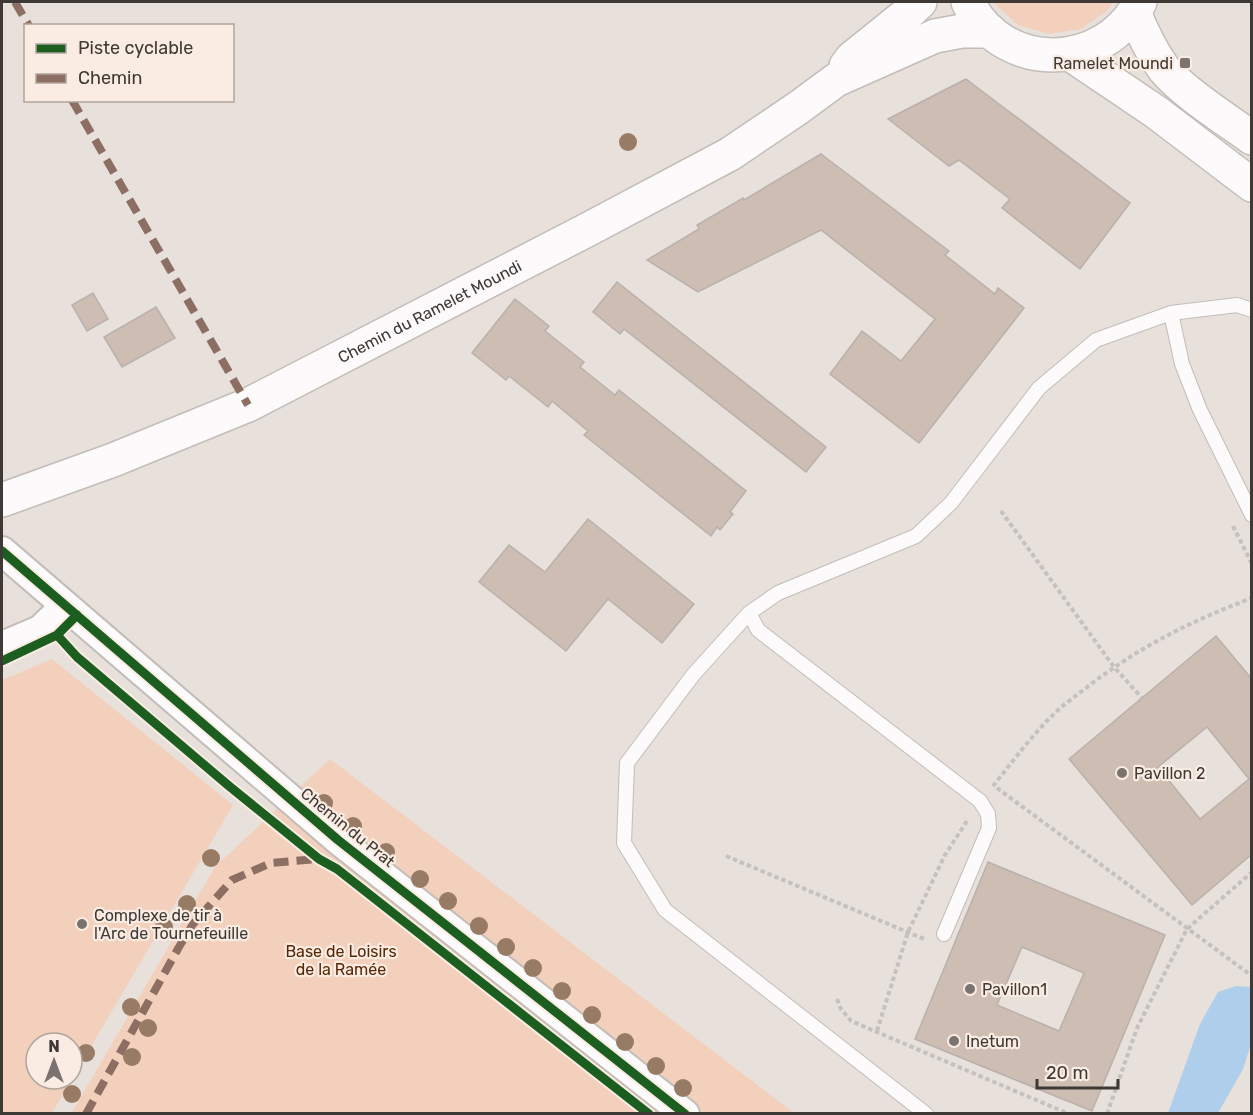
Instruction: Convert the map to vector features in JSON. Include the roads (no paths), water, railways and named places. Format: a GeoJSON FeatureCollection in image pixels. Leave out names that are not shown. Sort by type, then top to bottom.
{"type":"FeatureCollection","features":[{"type":"Feature","properties":{"kind":"main road","name":"Chemin du Ramelet Moundi"},"geometry":{"type":"LineString","coordinates":[[836,80],[852,58],[920,2]]}},
{"type":"Feature","properties":{"kind":"main road"},"geometry":{"type":"LineString","coordinates":[[968,2],[974,13],[990,31],[1013,47],[1041,55],[1070,54],[1095,46],[1140,17],[1165,70],[1251,138]]}},
{"type":"Feature","properties":{"kind":"main road","name":"Chemin du Ramelet Moundi"},"geometry":{"type":"LineString","coordinates":[[2,500],[113,460],[248,405],[730,154],[836,80],[935,36],[962,31],[990,31]]}},
{"type":"Feature","properties":{"kind":"main road"},"geometry":{"type":"LineString","coordinates":[[1070,54],[1156,112],[1251,185]]}},
{"type":"Feature","properties":{"kind":"street","name":"Chemin du Prat"},"geometry":{"type":"LineString","coordinates":[[6,565],[65,606],[338,840],[685,1113]]}},
{"type":"Feature","properties":{"kind":"street"},"geometry":{"type":"LineString","coordinates":[[2,646],[40,630],[65,606]]}},
{"type":"Feature","properties":{"kind":"lane"},"geometry":{"type":"LineString","coordinates":[[926,1113],[665,910],[624,843],[627,763],[693,675],[749,614],[778,593],[916,536],[951,503],[1039,388],[1095,340],[1172,313],[1237,305],[1251,310]]}},
{"type":"Feature","properties":{"kind":"lane"},"geometry":{"type":"LineString","coordinates":[[1172,313],[1182,364],[1196,401],[1251,515]]}},
{"type":"Feature","properties":{"kind":"lane"},"geometry":{"type":"LineString","coordinates":[[749,614],[758,630],[980,801],[988,814],[989,828],[944,934]]}},
{"type":"Feature","properties":{"kind":"water"},"geometry":{"type":"Polygon","coordinates":[[[1236,986],[1251,987],[1251,1044],[1243,1069],[1218,1113],[1168,1113],[1200,1024],[1218,992],[1236,986]]]}},
{"type":"Feature","properties":{"kind":"place","name":"Ramelet Moundi"},"geometry":{"type":"Point","coordinates":[1185,63]}},
{"type":"Feature","properties":{"kind":"place","name":"Pavillon 2"},"geometry":{"type":"Point","coordinates":[1122,773]}},
{"type":"Feature","properties":{"kind":"place","name":"Complexe de tir à l'Arc de Tournefeuille"},"geometry":{"type":"Point","coordinates":[82,924]}},
{"type":"Feature","properties":{"kind":"place","name":"Pavillon1"},"geometry":{"type":"Point","coordinates":[970,989]}},
{"type":"Feature","properties":{"kind":"place","name":"Inetum"},"geometry":{"type":"Point","coordinates":[954,1041]}},
{"type":"Feature","properties":{"kind":"park label","name":"Base de Loisirs de la Ramée"},"geometry":{"type":"Point","coordinates":[341,960]}}]}
